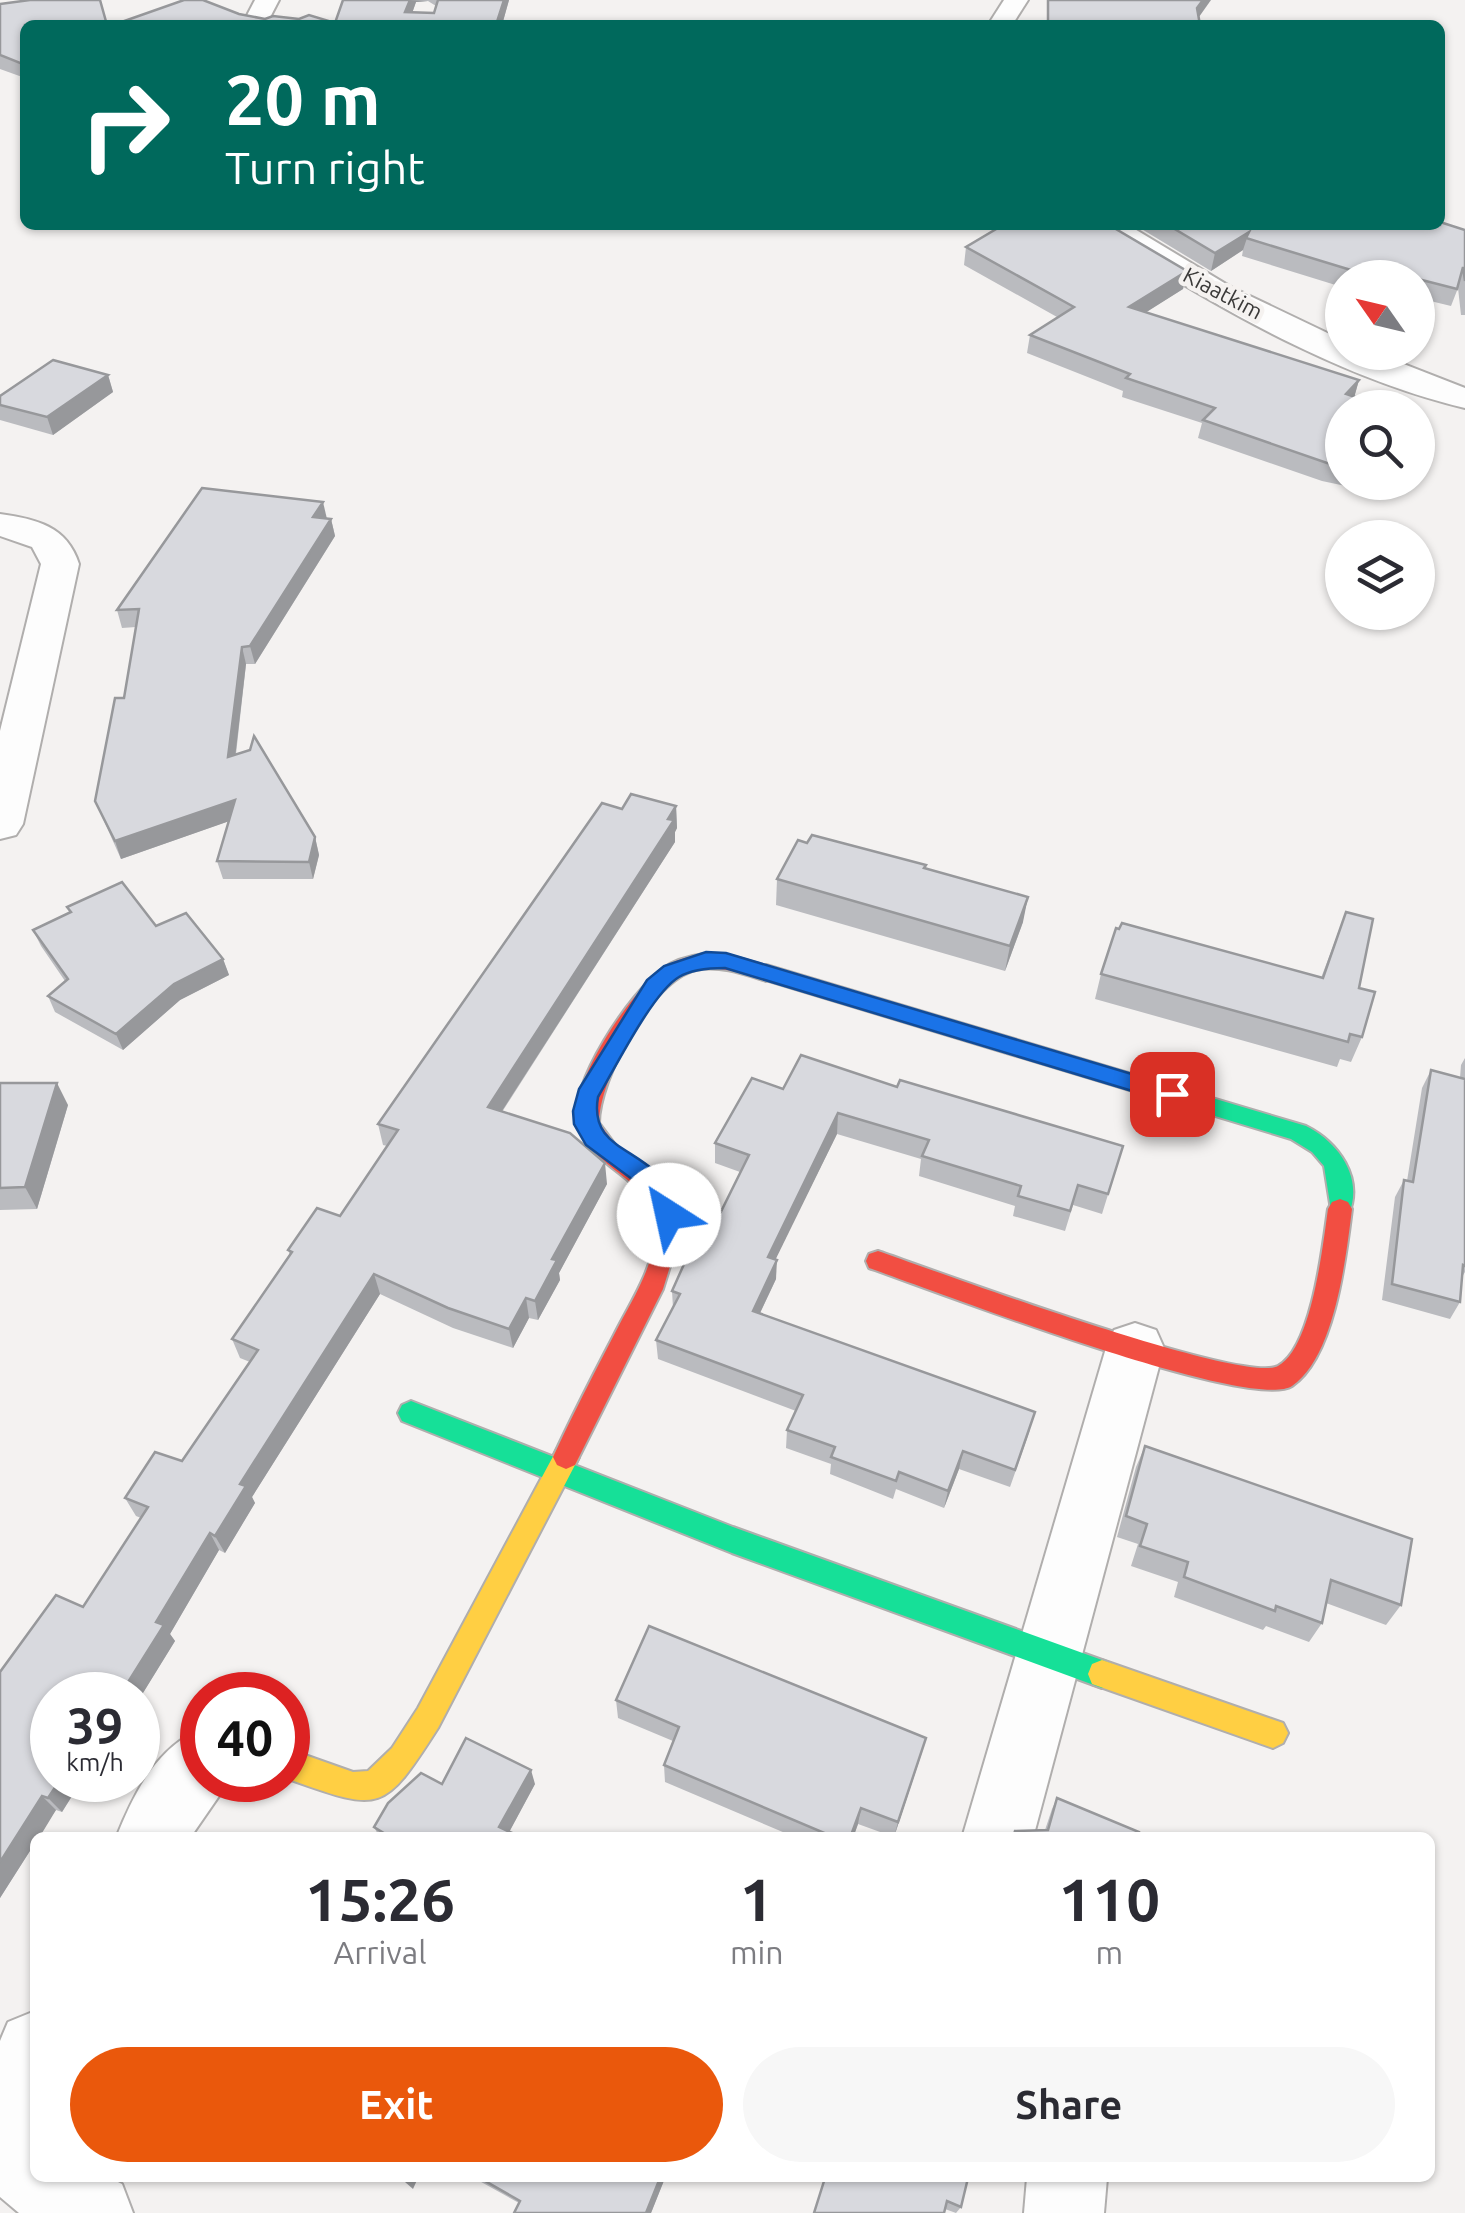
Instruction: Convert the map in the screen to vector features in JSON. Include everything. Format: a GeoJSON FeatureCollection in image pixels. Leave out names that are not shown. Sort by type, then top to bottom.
{"type":"FeatureCollection","features":[{"type":"Feature","properties":{"kind":"street","name":"Kiaatkim"},"geometry":{"type":"LineString","coordinates":[[1115,230],[1220,294],[1325,344]]}},
{"type":"Feature","properties":{"kind":"street","name":"Kiaatkim"},"geometry":{"type":"LineString","coordinates":[[1391,370],[1465,398]]}},
{"type":"Feature","properties":{"kind":"street"},"geometry":{"type":"LineString","coordinates":[[0,525],[42,536],[53,544],[60,564],[0,824]]}},
{"type":"Feature","properties":{"kind":"street"},"geometry":{"type":"LineString","coordinates":[[310,1772],[352,1787],[374,1786],[411,1746],[558,1474],[638,1313],[669,1237],[669,1215],[652,1182],[608,1152],[585,1124],[587,1096],[654,986],[672,971],[706,960],[726,960],[1246,1116],[1306,1136],[1332,1155],[1343,1182],[1342,1206],[1305,1354],[1278,1380],[1256,1381],[1136,1348],[878,1260]]}},
{"type":"Feature","properties":{"kind":"street"},"geometry":{"type":"LineString","coordinates":[[998,1832],[1052,1657],[1136,1348]]}},
{"type":"Feature","properties":{"kind":"street"},"geometry":{"type":"LineString","coordinates":[[411,1413],[558,1474],[1052,1657],[1274,1732]]}},
{"type":"Feature","properties":{"kind":"street"},"geometry":{"type":"LineString","coordinates":[[154,1832],[180,1789]]}},
{"type":"Feature","properties":{"kind":"street"},"geometry":{"type":"LineString","coordinates":[[30,2058],[12,2092],[4,2136],[8,2155],[30,2176]]}},
{"type":"Feature","properties":{"kind":"street"},"geometry":{"type":"LineString","coordinates":[[40,2182],[93,2213]]}},
{"type":"Feature","properties":{"kind":"street"},"geometry":{"type":"LineString","coordinates":[[1064,2213],[1067,2182]]}},
{"type":"Feature","properties":{"kind":"building"},"geometry":{"type":"Polygon","coordinates":[[[100,0],[106,20],[20,20],[20,63],[0,55],[0,4],[100,0]]]}},
{"type":"Feature","properties":{"kind":"building"},"geometry":{"type":"Polygon","coordinates":[[[184,0],[203,0],[265,19],[299,19],[309,15],[325,20],[127,20],[184,0]]]}},
{"type":"Feature","properties":{"kind":"building"},"geometry":{"type":"Polygon","coordinates":[[[343,0],[410,0],[405,12],[434,13],[438,0],[504,0],[498,20],[336,20],[343,0]]]}},
{"type":"Feature","properties":{"kind":"building"},"geometry":{"type":"Polygon","coordinates":[[[1048,0],[1203,0],[1197,8],[1199,20],[1048,20],[1048,0]]]}},
{"type":"Feature","properties":{"kind":"building"},"geometry":{"type":"Polygon","coordinates":[[[1445,224],[1465,230],[1465,281],[1463,267],[1457,289],[1435,283],[1435,260],[1325,262],[1246,238],[1249,232],[1215,253],[1176,230],[1445,230],[1445,224]]]}},
{"type":"Feature","properties":{"kind":"building"},"geometry":{"type":"Polygon","coordinates":[[[995,230],[1117,230],[1187,271],[1129,307],[1359,380],[1350,390],[1325,390],[1325,462],[1203,420],[1215,408],[1126,378],[1130,374],[1030,335],[1074,307],[966,247],[995,230]]]}},
{"type":"Feature","properties":{"kind":"building"},"geometry":{"type":"Polygon","coordinates":[[[53,360],[108,375],[47,417],[0,405],[0,396],[53,360]]]}},
{"type":"Feature","properties":{"kind":"building"},"geometry":{"type":"Polygon","coordinates":[[[202,488],[323,502],[313,517],[331,519],[250,646],[242,647],[228,757],[250,750],[254,736],[315,837],[309,862],[217,861],[235,800],[115,841],[95,801],[115,698],[124,698],[139,609],[117,610],[202,488]]]}},
{"type":"Feature","properties":{"kind":"building"},"geometry":{"type":"Polygon","coordinates":[[[631,794],[676,806],[668,819],[674,820],[488,1107],[570,1133],[605,1163],[552,1259],[557,1260],[535,1301],[526,1298],[509,1329],[448,1308],[374,1274],[240,1484],[246,1486],[215,1536],[210,1533],[156,1622],[164,1625],[134,1672],[30,1672],[30,1802],[38,1802],[0,1862],[0,1672],[56,1595],[83,1607],[148,1507],[125,1498],[155,1452],[182,1461],[258,1350],[232,1339],[292,1252],[288,1250],[317,1208],[340,1216],[398,1130],[378,1124],[602,803],[622,809],[631,794]]]}},
{"type":"Feature","properties":{"kind":"building"},"geometry":{"type":"Polygon","coordinates":[[[812,835],[1028,897],[1010,946],[777,879],[798,840],[807,843],[812,835]]]}},
{"type":"Feature","properties":{"kind":"building"},"geometry":{"type":"Polygon","coordinates":[[[122,882],[156,926],[186,913],[223,959],[174,984],[116,1034],[48,996],[68,979],[33,930],[71,912],[67,907],[122,882]]]}},
{"type":"Feature","properties":{"kind":"building"},"geometry":{"type":"Polygon","coordinates":[[[1346,912],[1373,919],[1359,988],[1375,992],[1362,1037],[1350,1034],[1348,1042],[1101,974],[1116,928],[1122,923],[1323,978],[1346,912]]]}},
{"type":"Feature","properties":{"kind":"building"},"geometry":{"type":"Polygon","coordinates":[[[801,1055],[897,1087],[900,1080],[1123,1146],[1108,1194],[1078,1185],[1070,1211],[1018,1196],[1021,1186],[922,1156],[929,1140],[838,1113],[768,1257],[777,1260],[753,1311],[1035,1412],[1015,1470],[963,1451],[948,1491],[899,1472],[896,1481],[831,1457],[835,1447],[787,1430],[803,1395],[656,1340],[680,1294],[672,1291],[689,1253],[699,1256],[749,1155],[715,1143],[752,1078],[783,1089],[801,1055]]]}},
{"type":"Feature","properties":{"kind":"building"},"geometry":{"type":"Polygon","coordinates":[[[1431,1070],[1465,1079],[1465,1266],[1460,1302],[1392,1284],[1404,1180],[1413,1182],[1431,1070]]]}},
{"type":"Feature","properties":{"kind":"building"},"geometry":{"type":"Polygon","coordinates":[[[0,1083],[57,1083],[25,1187],[0,1188],[0,1083]]]}},
{"type":"Feature","properties":{"kind":"building"},"geometry":{"type":"Polygon","coordinates":[[[1145,1446],[1412,1539],[1401,1605],[1331,1580],[1322,1623],[1276,1606],[1275,1611],[1184,1577],[1188,1562],[1140,1546],[1147,1524],[1126,1516],[1145,1446]]]}},
{"type":"Feature","properties":{"kind":"building"},"geometry":{"type":"Polygon","coordinates":[[[649,1626],[926,1738],[898,1822],[861,1808],[852,1832],[822,1832],[664,1765],[679,1727],[616,1700],[649,1626]]]}},
{"type":"Feature","properties":{"kind":"building"},"geometry":{"type":"Polygon","coordinates":[[[466,1738],[531,1770],[499,1827],[510,1832],[382,1832],[374,1827],[388,1803],[421,1773],[442,1784],[466,1738]]]}},
{"type":"Feature","properties":{"kind":"building"},"geometry":{"type":"Polygon","coordinates":[[[1057,1798],[1139,1832],[1015,1832],[1048,1830],[1057,1798]]]}},
{"type":"Feature","properties":{"kind":"building"},"geometry":{"type":"Polygon","coordinates":[[[487,2182],[658,2182],[646,2213],[514,2213],[520,2201],[487,2182]]]}},
{"type":"Feature","properties":{"kind":"building"},"geometry":{"type":"Polygon","coordinates":[[[824,2182],[967,2182],[961,2207],[947,2201],[944,2213],[814,2213],[824,2182]]]}},
{"type":"Feature","properties":{"kind":"traffic: fast"},"geometry":{"type":"LineString","coordinates":[[766,973],[1298,1132],[1320,1146],[1334,1162],[1340,1183],[1340,1209]]}},
{"type":"Feature","properties":{"kind":"traffic: fast"},"geometry":{"type":"LineString","coordinates":[[411,1413],[732,1540],[1102,1674]]}},
{"type":"Feature","properties":{"kind":"traffic: slow"},"geometry":{"type":"LineString","coordinates":[[310,1772],[353,1787],[374,1786],[402,1758],[428,1718],[566,1457]]}},
{"type":"Feature","properties":{"kind":"traffic: slow"},"geometry":{"type":"LineString","coordinates":[[1102,1674],[1273,1733]]}},
{"type":"Feature","properties":{"kind":"traffic: jam"},"geometry":{"type":"LineString","coordinates":[[566,1457],[650,1289],[668,1234],[668,1214],[661,1198],[651,1185],[608,1152],[588,1123],[594,1085],[635,1012],[669,975],[683,966],[704,961],[725,962],[766,973]]}},
{"type":"Feature","properties":{"kind":"traffic: jam"},"geometry":{"type":"LineString","coordinates":[[878,1261],[1153,1353],[1256,1379],[1281,1379],[1295,1368],[1315,1327],[1340,1209]]}},
{"type":"Feature","properties":{"kind":"route"},"geometry":{"type":"LineString","coordinates":[[669,1215],[652,1182],[594,1139],[585,1124],[584,1111],[587,1096],[654,986],[687,964],[726,960],[1172,1094]]}}]}
